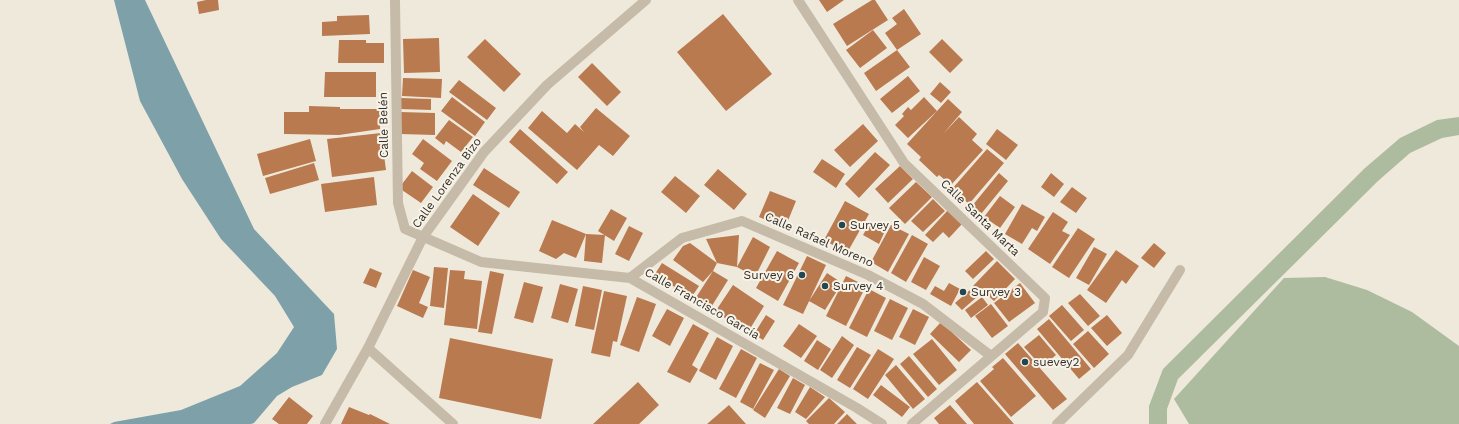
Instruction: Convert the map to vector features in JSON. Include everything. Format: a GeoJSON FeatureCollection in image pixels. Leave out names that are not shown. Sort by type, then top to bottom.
{"type":"FeatureCollection","features":[{"type":"Feature","properties":{"kind":"street","name":"Calle Belén"},"geometry":{"type":"LineString","coordinates":[[395,0],[398,203],[405,229],[423,237]]}},
{"type":"Feature","properties":{"kind":"street","name":"Calle Lorenza Bizo"},"geometry":{"type":"LineString","coordinates":[[325,424],[368,348],[423,237],[484,152],[547,85],[646,0]]}},
{"type":"Feature","properties":{"kind":"street","name":"Calle Santa Marta"},"geometry":{"type":"LineString","coordinates":[[798,0],[904,163],[1045,298],[1043,312],[912,424]]}},
{"type":"Feature","properties":{"kind":"street","name":"Calle Rafael Moreno"},"geometry":{"type":"LineString","coordinates":[[630,278],[682,238],[742,220],[868,275],[923,304],[991,356]]}},
{"type":"Feature","properties":{"kind":"street","name":"Calle Francisco García"},"geometry":{"type":"LineString","coordinates":[[423,237],[481,262],[630,278],[857,408],[882,424]]}},
{"type":"Feature","properties":{"kind":"street"},"geometry":{"type":"LineString","coordinates":[[1057,424],[1128,355],[1180,270]]}},
{"type":"Feature","properties":{"kind":"street"},"geometry":{"type":"LineString","coordinates":[[368,348],[453,424]]}},
{"type":"Feature","properties":{"kind":"green space"},"geometry":{"type":"Polygon","coordinates":[[[1459,117],[1459,135],[1442,138],[1410,153],[1378,181],[1178,379],[1167,409],[1167,424],[1149,424],[1149,406],[1163,369],[1365,168],[1400,138],[1437,120],[1459,117]]]}},
{"type":"Feature","properties":{"kind":"green space"},"geometry":{"type":"Polygon","coordinates":[[[1325,277],[1367,290],[1412,312],[1459,346],[1459,424],[1189,424],[1174,399],[1284,278],[1325,277]]]}},
{"type":"Feature","properties":{"kind":"water"},"geometry":{"type":"Polygon","coordinates":[[[114,0],[145,0],[254,229],[334,314],[337,349],[322,375],[292,387],[277,396],[254,423],[251,424],[110,424],[181,410],[240,386],[277,353],[294,327],[275,296],[221,239],[182,179],[140,101],[114,0]]]}},
{"type":"Feature","properties":{"kind":"building"},"geometry":{"type":"Polygon","coordinates":[[[218,0],[219,10],[199,14],[197,2],[218,0]]]}},
{"type":"Feature","properties":{"kind":"building"},"geometry":{"type":"Polygon","coordinates":[[[819,0],[844,0],[827,12],[819,0]]]}},
{"type":"Feature","properties":{"kind":"building"},"geometry":{"type":"Polygon","coordinates":[[[872,0],[875,0],[888,20],[847,46],[833,24],[872,0]]]}},
{"type":"Feature","properties":{"kind":"building"},"geometry":{"type":"Polygon","coordinates":[[[904,9],[921,34],[897,50],[885,33],[897,24],[892,18],[904,9]]]}},
{"type":"Feature","properties":{"kind":"building"},"geometry":{"type":"Polygon","coordinates":[[[723,14],[772,74],[726,111],[677,52],[723,14]]]}},
{"type":"Feature","properties":{"kind":"building"},"geometry":{"type":"Polygon","coordinates":[[[369,15],[370,34],[322,36],[322,22],[337,21],[337,16],[369,15]]]}},
{"type":"Feature","properties":{"kind":"building"},"geometry":{"type":"Polygon","coordinates":[[[873,30],[887,48],[860,68],[846,50],[873,30]]]}},
{"type":"Feature","properties":{"kind":"building"},"geometry":{"type":"Polygon","coordinates":[[[439,38],[440,72],[404,73],[403,39],[439,38]]]}},
{"type":"Feature","properties":{"kind":"building"},"geometry":{"type":"Polygon","coordinates":[[[485,39],[521,74],[504,92],[467,57],[485,39]]]}},
{"type":"Feature","properties":{"kind":"building"},"geometry":{"type":"Polygon","coordinates":[[[942,39],[963,60],[950,73],[929,52],[942,39]]]}},
{"type":"Feature","properties":{"kind":"building"},"geometry":{"type":"Polygon","coordinates":[[[339,40],[366,40],[366,43],[384,43],[384,63],[338,63],[339,40]]]}},
{"type":"Feature","properties":{"kind":"building"},"geometry":{"type":"Polygon","coordinates":[[[897,50],[910,67],[876,91],[864,73],[897,50]]]}},
{"type":"Feature","properties":{"kind":"building"},"geometry":{"type":"Polygon","coordinates":[[[592,63],[621,92],[607,106],[578,77],[592,63]]]}},
{"type":"Feature","properties":{"kind":"building"},"geometry":{"type":"Polygon","coordinates":[[[325,72],[376,72],[376,97],[324,97],[325,72]]]}},
{"type":"Feature","properties":{"kind":"building"},"geometry":{"type":"Polygon","coordinates":[[[908,76],[920,91],[892,113],[880,99],[908,76]]]}},
{"type":"Feature","properties":{"kind":"building"},"geometry":{"type":"Polygon","coordinates":[[[403,78],[442,79],[441,98],[402,96],[403,78]]]}},
{"type":"Feature","properties":{"kind":"building"},"geometry":{"type":"Polygon","coordinates":[[[459,80],[496,108],[487,120],[449,92],[459,80]]]}},
{"type":"Feature","properties":{"kind":"building"},"geometry":{"type":"Polygon","coordinates":[[[940,82],[951,92],[941,103],[930,94],[940,82]]]}},
{"type":"Feature","properties":{"kind":"building"},"geometry":{"type":"Polygon","coordinates":[[[452,97],[485,122],[475,136],[441,111],[452,97]]]}},
{"type":"Feature","properties":{"kind":"building"},"geometry":{"type":"Polygon","coordinates":[[[924,97],[937,111],[908,138],[895,125],[904,116],[902,114],[908,107],[911,110],[924,97]]]}},
{"type":"Feature","properties":{"kind":"building"},"geometry":{"type":"Polygon","coordinates":[[[401,98],[431,99],[431,110],[400,109],[401,98]]]}},
{"type":"Feature","properties":{"kind":"building"},"geometry":{"type":"Polygon","coordinates":[[[948,99],[962,112],[943,134],[959,117],[977,134],[972,140],[983,150],[951,185],[939,175],[937,177],[919,160],[921,157],[907,144],[948,99]]]}},
{"type":"Feature","properties":{"kind":"building"},"geometry":{"type":"Polygon","coordinates":[[[309,106],[340,107],[340,109],[380,109],[380,129],[339,135],[284,134],[284,112],[309,112],[309,106]]]}},
{"type":"Feature","properties":{"kind":"building"},"geometry":{"type":"Polygon","coordinates":[[[596,108],[630,136],[613,156],[599,145],[577,170],[528,128],[542,111],[567,133],[575,124],[584,132],[580,127],[596,108]]]}},
{"type":"Feature","properties":{"kind":"building"},"geometry":{"type":"Polygon","coordinates":[[[400,112],[435,113],[435,135],[400,134],[400,112]]]}},
{"type":"Feature","properties":{"kind":"building"},"geometry":{"type":"Polygon","coordinates":[[[449,120],[473,137],[461,152],[446,141],[444,145],[435,138],[449,120]]]}},
{"type":"Feature","properties":{"kind":"building"},"geometry":{"type":"Polygon","coordinates":[[[863,124],[878,141],[850,167],[834,150],[863,124]]]}},
{"type":"Feature","properties":{"kind":"building"},"geometry":{"type":"Polygon","coordinates":[[[520,129],[568,172],[557,184],[509,142],[520,129]]]}},
{"type":"Feature","properties":{"kind":"building"},"geometry":{"type":"Polygon","coordinates":[[[997,129],[1018,145],[1006,160],[986,144],[997,129]]]}},
{"type":"Feature","properties":{"kind":"building"},"geometry":{"type":"Polygon","coordinates":[[[381,133],[386,170],[332,177],[327,139],[381,133]]]}},
{"type":"Feature","properties":{"kind":"building"},"geometry":{"type":"Polygon","coordinates":[[[310,139],[316,161],[263,176],[257,154],[310,139]]]}},
{"type":"Feature","properties":{"kind":"building"},"geometry":{"type":"Polygon","coordinates":[[[423,139],[452,161],[437,181],[420,169],[424,163],[412,154],[423,139]]]}},
{"type":"Feature","properties":{"kind":"building"},"geometry":{"type":"Polygon","coordinates":[[[987,149],[1004,163],[969,204],[952,189],[987,149]]]}},
{"type":"Feature","properties":{"kind":"building"},"geometry":{"type":"Polygon","coordinates":[[[875,152],[890,165],[859,198],[845,184],[875,152]]]}},
{"type":"Feature","properties":{"kind":"building"},"geometry":{"type":"Polygon","coordinates":[[[822,159],[845,174],[836,188],[813,172],[822,159]]]}},
{"type":"Feature","properties":{"kind":"building"},"geometry":{"type":"Polygon","coordinates":[[[314,163],[319,180],[270,194],[265,178],[314,163]]]}},
{"type":"Feature","properties":{"kind":"building"},"geometry":{"type":"Polygon","coordinates":[[[900,166],[913,179],[888,203],[875,189],[900,166]]]}},
{"type":"Feature","properties":{"kind":"building"},"geometry":{"type":"Polygon","coordinates":[[[484,168],[520,192],[509,208],[473,185],[484,168]]]}},
{"type":"Feature","properties":{"kind":"building"},"geometry":{"type":"Polygon","coordinates":[[[718,169],[747,194],[734,210],[704,185],[718,169]]]}},
{"type":"Feature","properties":{"kind":"building"},"geometry":{"type":"Polygon","coordinates":[[[412,171],[433,187],[421,203],[399,188],[412,171]]]}},
{"type":"Feature","properties":{"kind":"building"},"geometry":{"type":"Polygon","coordinates":[[[999,173],[1008,181],[981,214],[972,206],[999,173]]]}},
{"type":"Feature","properties":{"kind":"building"},"geometry":{"type":"Polygon","coordinates":[[[1051,173],[1064,184],[1054,197],[1041,187],[1051,173]]]}},
{"type":"Feature","properties":{"kind":"building"},"geometry":{"type":"Polygon","coordinates":[[[675,176],[700,196],[686,213],[661,192],[675,176]]]}},
{"type":"Feature","properties":{"kind":"building"},"geometry":{"type":"Polygon","coordinates":[[[374,177],[377,205],[325,212],[321,184],[374,177]]]}},
{"type":"Feature","properties":{"kind":"building"},"geometry":{"type":"Polygon","coordinates":[[[916,182],[932,197],[905,224],[889,208],[916,182]]]}},
{"type":"Feature","properties":{"kind":"building"},"geometry":{"type":"Polygon","coordinates":[[[1072,187],[1087,198],[1076,213],[1060,202],[1072,187]]]}},
{"type":"Feature","properties":{"kind":"building"},"geometry":{"type":"Polygon","coordinates":[[[770,191],[796,201],[785,228],[759,217],[770,191]]]}},
{"type":"Feature","properties":{"kind":"building"},"geometry":{"type":"Polygon","coordinates":[[[473,194],[500,213],[478,246],[450,227],[473,194]]]}},
{"type":"Feature","properties":{"kind":"building"},"geometry":{"type":"Polygon","coordinates":[[[1000,196],[1015,207],[1000,228],[984,217],[1000,196]]]}},
{"type":"Feature","properties":{"kind":"building"},"geometry":{"type":"Polygon","coordinates":[[[933,199],[945,211],[923,232],[911,221],[933,199]]]}},
{"type":"Feature","properties":{"kind":"building"},"geometry":{"type":"Polygon","coordinates":[[[845,201],[869,214],[847,253],[824,240],[845,201]]]}},
{"type":"Feature","properties":{"kind":"building"},"geometry":{"type":"Polygon","coordinates":[[[1022,204],[1045,217],[1037,231],[1032,228],[1022,244],[1005,234],[1022,204]]]}},
{"type":"Feature","properties":{"kind":"building"},"geometry":{"type":"Polygon","coordinates":[[[611,209],[627,218],[614,241],[598,231],[611,209]]]}},
{"type":"Feature","properties":{"kind":"building"},"geometry":{"type":"Polygon","coordinates":[[[948,210],[962,224],[949,238],[943,232],[933,242],[925,235],[948,210]]]}},
{"type":"Feature","properties":{"kind":"building"},"geometry":{"type":"Polygon","coordinates":[[[1053,212],[1068,222],[1062,231],[1070,235],[1050,264],[1028,249],[1053,212]]]}},
{"type":"Feature","properties":{"kind":"building"},"geometry":{"type":"Polygon","coordinates":[[[552,220],[586,234],[576,258],[564,253],[556,259],[539,251],[552,220]]]}},
{"type":"Feature","properties":{"kind":"building"},"geometry":{"type":"Polygon","coordinates":[[[870,223],[885,231],[879,244],[863,235],[870,223]]]}},
{"type":"Feature","properties":{"kind":"building"},"geometry":{"type":"Polygon","coordinates":[[[891,225],[909,234],[888,272],[871,262],[891,225]]]}},
{"type":"Feature","properties":{"kind":"building"},"geometry":{"type":"Polygon","coordinates":[[[629,226],[643,233],[629,261],[615,254],[629,226]]]}},
{"type":"Feature","properties":{"kind":"building"},"geometry":{"type":"Polygon","coordinates":[[[1078,228],[1095,239],[1069,278],[1052,267],[1078,228]]]}},
{"type":"Feature","properties":{"kind":"building"},"geometry":{"type":"Polygon","coordinates":[[[586,234],[605,235],[602,263],[584,261],[586,234]]]}},
{"type":"Feature","properties":{"kind":"building"},"geometry":{"type":"Polygon","coordinates":[[[739,235],[737,267],[717,263],[706,239],[739,235]]]}},
{"type":"Feature","properties":{"kind":"building"},"geometry":{"type":"Polygon","coordinates":[[[912,235],[928,244],[906,282],[891,273],[912,235]]]}},
{"type":"Feature","properties":{"kind":"building"},"geometry":{"type":"Polygon","coordinates":[[[753,237],[770,247],[755,277],[737,267],[753,237]]]}},
{"type":"Feature","properties":{"kind":"building"},"geometry":{"type":"Polygon","coordinates":[[[690,243],[717,263],[713,271],[703,282],[673,260],[683,246],[690,243]]]}},
{"type":"Feature","properties":{"kind":"building"},"geometry":{"type":"Polygon","coordinates":[[[1154,243],[1166,253],[1154,268],[1141,258],[1154,243]]]}},
{"type":"Feature","properties":{"kind":"building"},"geometry":{"type":"Polygon","coordinates":[[[1094,247],[1107,254],[1089,285],[1076,278],[1094,247]]]}},
{"type":"Feature","properties":{"kind":"building"},"geometry":{"type":"Polygon","coordinates":[[[1116,250],[1139,266],[1126,284],[1122,280],[1106,303],[1087,290],[1116,250]]]}},
{"type":"Feature","properties":{"kind":"building"},"geometry":{"type":"Polygon","coordinates":[[[777,251],[799,263],[778,301],[756,288],[777,251]]]}},
{"type":"Feature","properties":{"kind":"building"},"geometry":{"type":"Polygon","coordinates":[[[986,251],[994,259],[973,279],[965,271],[986,251]]]}},
{"type":"Feature","properties":{"kind":"building"},"geometry":{"type":"Polygon","coordinates":[[[807,256],[826,265],[803,314],[783,305],[807,256]]]}},
{"type":"Feature","properties":{"kind":"building"},"geometry":{"type":"Polygon","coordinates":[[[924,257],[940,266],[926,290],[911,282],[924,257]]]}},
{"type":"Feature","properties":{"kind":"building"},"geometry":{"type":"Polygon","coordinates":[[[997,261],[1015,279],[994,301],[986,294],[984,297],[973,286],[997,261]]]}},
{"type":"Feature","properties":{"kind":"building"},"geometry":{"type":"Polygon","coordinates":[[[662,263],[699,286],[691,298],[655,274],[662,263]]]}},
{"type":"Feature","properties":{"kind":"building"},"geometry":{"type":"Polygon","coordinates":[[[434,267],[448,268],[444,308],[430,306],[434,267]]]}},
{"type":"Feature","properties":{"kind":"building"},"geometry":{"type":"Polygon","coordinates":[[[370,268],[382,273],[376,288],[363,283],[370,268]]]}},
{"type":"Feature","properties":{"kind":"building"},"geometry":{"type":"Polygon","coordinates":[[[413,270],[430,277],[419,303],[428,307],[423,318],[397,306],[413,270]]]}},
{"type":"Feature","properties":{"kind":"building"},"geometry":{"type":"Polygon","coordinates":[[[450,270],[465,271],[464,279],[482,281],[477,329],[444,325],[450,270]]]}},
{"type":"Feature","properties":{"kind":"building"},"geometry":{"type":"Polygon","coordinates":[[[490,271],[504,274],[492,334],[478,332],[490,271]]]}},
{"type":"Feature","properties":{"kind":"building"},"geometry":{"type":"Polygon","coordinates":[[[713,271],[728,280],[710,309],[695,299],[713,271]]]}},
{"type":"Feature","properties":{"kind":"building"},"geometry":{"type":"Polygon","coordinates":[[[827,273],[842,283],[825,310],[809,301],[827,273]]]}},
{"type":"Feature","properties":{"kind":"building"},"geometry":{"type":"Polygon","coordinates":[[[846,276],[866,286],[846,326],[826,316],[846,276]]]}},
{"type":"Feature","properties":{"kind":"building"},"geometry":{"type":"Polygon","coordinates":[[[524,282],[543,287],[533,323],[514,318],[524,282]]]}},
{"type":"Feature","properties":{"kind":"building"},"geometry":{"type":"Polygon","coordinates":[[[949,283],[960,289],[951,306],[930,294],[935,286],[944,291],[949,283]]]}},
{"type":"Feature","properties":{"kind":"building"},"geometry":{"type":"Polygon","coordinates":[[[1020,283],[1035,303],[1009,322],[994,303],[1020,283]]]}},
{"type":"Feature","properties":{"kind":"building"},"geometry":{"type":"Polygon","coordinates":[[[560,284],[578,289],[568,323],[551,318],[560,284]]]}},
{"type":"Feature","properties":{"kind":"building"},"geometry":{"type":"Polygon","coordinates":[[[733,285],[764,306],[748,332],[715,312],[733,285]]]}},
{"type":"Feature","properties":{"kind":"building"},"geometry":{"type":"Polygon","coordinates":[[[583,286],[602,290],[594,330],[575,326],[583,286]]]}},
{"type":"Feature","properties":{"kind":"building"},"geometry":{"type":"Polygon","coordinates":[[[869,289],[886,298],[867,337],[849,328],[869,289]]]}},
{"type":"Feature","properties":{"kind":"building"},"geometry":{"type":"Polygon","coordinates":[[[971,289],[978,296],[962,310],[955,303],[971,289]]]}},
{"type":"Feature","properties":{"kind":"building"},"geometry":{"type":"Polygon","coordinates":[[[604,291],[627,296],[617,342],[613,341],[610,357],[591,353],[604,291]]]}},
{"type":"Feature","properties":{"kind":"building"},"geometry":{"type":"Polygon","coordinates":[[[1080,294],[1100,316],[1088,326],[1068,303],[1080,294]]]}},
{"type":"Feature","properties":{"kind":"building"},"geometry":{"type":"Polygon","coordinates":[[[637,297],[656,304],[639,352],[620,345],[637,297]]]}},
{"type":"Feature","properties":{"kind":"building"},"geometry":{"type":"Polygon","coordinates":[[[982,297],[988,305],[971,318],[965,310],[982,297]]]}},
{"type":"Feature","properties":{"kind":"building"},"geometry":{"type":"Polygon","coordinates":[[[890,299],[908,308],[892,340],[874,331],[890,299]]]}},
{"type":"Feature","properties":{"kind":"building"},"geometry":{"type":"Polygon","coordinates":[[[991,304],[1008,326],[992,338],[975,316],[991,304]]]}},
{"type":"Feature","properties":{"kind":"building"},"geometry":{"type":"Polygon","coordinates":[[[1062,305],[1084,330],[1071,341],[1049,316],[1062,305]]]}},
{"type":"Feature","properties":{"kind":"building"},"geometry":{"type":"Polygon","coordinates":[[[667,309],[684,318],[670,346],[652,336],[667,309]]]}},
{"type":"Feature","properties":{"kind":"building"},"geometry":{"type":"Polygon","coordinates":[[[913,309],[929,317],[915,345],[899,337],[913,309]]]}},
{"type":"Feature","properties":{"kind":"building"},"geometry":{"type":"Polygon","coordinates":[[[766,315],[775,321],[763,340],[754,334],[766,315]]]}},
{"type":"Feature","properties":{"kind":"building"},"geometry":{"type":"Polygon","coordinates":[[[1107,315],[1122,333],[1107,346],[1091,328],[1107,315]]]}},
{"type":"Feature","properties":{"kind":"building"},"geometry":{"type":"Polygon","coordinates":[[[1049,319],[1091,369],[1079,379],[1037,329],[1049,319]]]}},
{"type":"Feature","properties":{"kind":"building"},"geometry":{"type":"Polygon","coordinates":[[[941,322],[971,350],[959,362],[930,334],[941,322]]]}},
{"type":"Feature","properties":{"kind":"building"},"geometry":{"type":"Polygon","coordinates":[[[693,324],[709,333],[692,365],[698,369],[690,383],[667,372],[693,324]]]}},
{"type":"Feature","properties":{"kind":"building"},"geometry":{"type":"Polygon","coordinates":[[[799,324],[817,336],[801,358],[783,346],[799,324]]]}},
{"type":"Feature","properties":{"kind":"building"},"geometry":{"type":"Polygon","coordinates":[[[1088,331],[1109,354],[1094,368],[1073,344],[1088,331]]]}},
{"type":"Feature","properties":{"kind":"building"},"geometry":{"type":"Polygon","coordinates":[[[1039,335],[1056,355],[1042,367],[1024,347],[1039,335]]]}},
{"type":"Feature","properties":{"kind":"building"},"geometry":{"type":"Polygon","coordinates":[[[842,336],[854,345],[832,378],[820,370],[842,336]]]}},
{"type":"Feature","properties":{"kind":"building"},"geometry":{"type":"Polygon","coordinates":[[[717,337],[733,346],[716,380],[699,371],[717,337]]]}},
{"type":"Feature","properties":{"kind":"building"},"geometry":{"type":"Polygon","coordinates":[[[450,338],[553,359],[541,419],[439,398],[450,338]]]}},
{"type":"Feature","properties":{"kind":"building"},"geometry":{"type":"Polygon","coordinates":[[[932,339],[957,370],[939,385],[913,354],[932,339]]]}},
{"type":"Feature","properties":{"kind":"building"},"geometry":{"type":"Polygon","coordinates":[[[817,340],[831,349],[818,370],[804,361],[817,340]]]}},
{"type":"Feature","properties":{"kind":"building"},"geometry":{"type":"Polygon","coordinates":[[[1018,343],[1067,399],[1053,410],[1005,354],[1018,343]]]}},
{"type":"Feature","properties":{"kind":"building"},"geometry":{"type":"Polygon","coordinates":[[[857,347],[871,355],[850,388],[837,380],[857,347]]]}},
{"type":"Feature","properties":{"kind":"building"},"geometry":{"type":"Polygon","coordinates":[[[741,349],[757,358],[736,398],[719,389],[741,349]]]}},
{"type":"Feature","properties":{"kind":"building"},"geometry":{"type":"Polygon","coordinates":[[[878,349],[894,359],[868,399],[853,389],[878,349]]]}},
{"type":"Feature","properties":{"kind":"building"},"geometry":{"type":"Polygon","coordinates":[[[909,356],[937,389],[928,397],[900,364],[909,356]]]}},
{"type":"Feature","properties":{"kind":"building"},"geometry":{"type":"Polygon","coordinates":[[[1003,358],[1036,396],[1011,417],[980,381],[994,369],[992,367],[1003,358]]]}},
{"type":"Feature","properties":{"kind":"building"},"geometry":{"type":"Polygon","coordinates":[[[760,363],[774,370],[753,409],[740,402],[760,363]]]}},
{"type":"Feature","properties":{"kind":"building"},"geometry":{"type":"Polygon","coordinates":[[[896,365],[925,399],[913,409],[885,375],[896,365]]]}},
{"type":"Feature","properties":{"kind":"building"},"geometry":{"type":"Polygon","coordinates":[[[779,369],[790,376],[765,418],[753,410],[779,369]]]}},
{"type":"Feature","properties":{"kind":"building"},"geometry":{"type":"Polygon","coordinates":[[[793,378],[805,385],[790,414],[777,408],[793,378]]]}},
{"type":"Feature","properties":{"kind":"building"},"geometry":{"type":"Polygon","coordinates":[[[638,382],[659,405],[639,424],[593,424],[638,382]]]}},
{"type":"Feature","properties":{"kind":"building"},"geometry":{"type":"Polygon","coordinates":[[[977,382],[1014,424],[974,424],[955,401],[977,382]]]}},
{"type":"Feature","properties":{"kind":"building"},"geometry":{"type":"Polygon","coordinates":[[[881,385],[910,407],[902,417],[873,395],[881,385]]]}},
{"type":"Feature","properties":{"kind":"building"},"geometry":{"type":"Polygon","coordinates":[[[810,387],[825,397],[806,419],[795,412],[810,387]]]}},
{"type":"Feature","properties":{"kind":"building"},"geometry":{"type":"Polygon","coordinates":[[[289,397],[313,416],[307,424],[279,424],[272,419],[289,397]]]}},
{"type":"Feature","properties":{"kind":"building"},"geometry":{"type":"Polygon","coordinates":[[[829,398],[845,412],[834,424],[809,424],[806,421],[829,398]]]}},
{"type":"Feature","properties":{"kind":"building"},"geometry":{"type":"Polygon","coordinates":[[[729,405],[746,424],[707,424],[729,405]]]}},
{"type":"Feature","properties":{"kind":"building"},"geometry":{"type":"Polygon","coordinates":[[[950,405],[967,424],[939,424],[934,418],[950,405]]]}},
{"type":"Feature","properties":{"kind":"building"},"geometry":{"type":"Polygon","coordinates":[[[349,407],[369,415],[370,414],[390,424],[341,424],[349,407]]]}},
{"type":"Feature","properties":{"kind":"building"},"geometry":{"type":"Polygon","coordinates":[[[847,414],[857,424],[837,424],[847,414]]]}},
{"type":"Feature","properties":{"kind":"place","name":"Survey 5"},"geometry":{"type":"Point","coordinates":[842,225]}},
{"type":"Feature","properties":{"kind":"place","name":"Survey 6"},"geometry":{"type":"Point","coordinates":[802,275]}},
{"type":"Feature","properties":{"kind":"place","name":"Survey 4"},"geometry":{"type":"Point","coordinates":[825,286]}},
{"type":"Feature","properties":{"kind":"place","name":"Survey 3"},"geometry":{"type":"Point","coordinates":[963,292]}},
{"type":"Feature","properties":{"kind":"place","name":"suevey2"},"geometry":{"type":"Point","coordinates":[1025,362]}}]}
